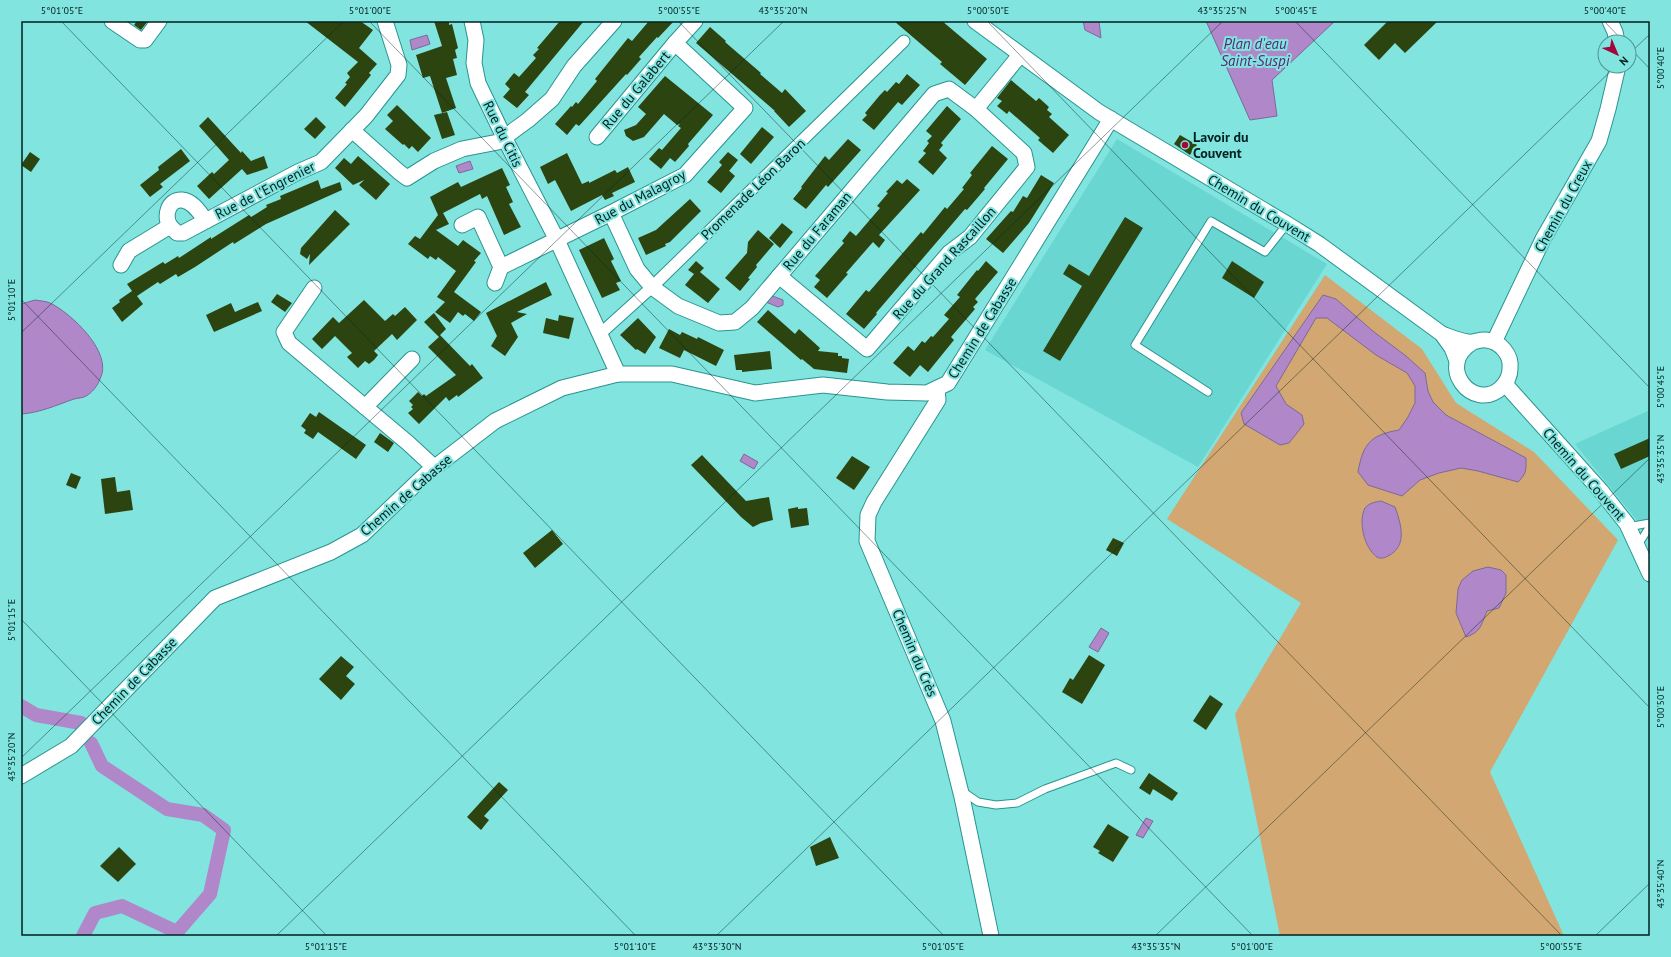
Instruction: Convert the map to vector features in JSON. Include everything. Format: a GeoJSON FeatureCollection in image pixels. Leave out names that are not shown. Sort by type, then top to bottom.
{"type":"FeatureCollection","features":[{"type":"Feature","properties":{"kind":"street"},"geometry":{"type":"LineString","coordinates":[[112,21],[140,40],[145,40],[159,21]]}},
{"type":"Feature","properties":{"kind":"street","name":"Rue de l'Engrenier"},"geometry":{"type":"LineString","coordinates":[[206,221],[194,207],[182,200],[175,202],[169,207],[166,215],[170,226],[177,232],[183,233],[206,221],[298,172],[321,162],[366,116],[398,75],[399,66],[385,21]]}},
{"type":"Feature","properties":{"kind":"street","name":"Rue du Citis"},"geometry":{"type":"LineString","coordinates":[[472,21],[476,40],[474,63],[478,82],[504,137],[557,240]]}},
{"type":"Feature","properties":{"kind":"street"},"geometry":{"type":"LineString","coordinates":[[352,130],[399,172],[408,178],[434,161],[462,149],[498,142],[528,120],[552,99],[574,66],[614,21]]}},
{"type":"Feature","properties":{"kind":"street"},"geometry":{"type":"LineString","coordinates":[[675,43],[695,21]]}},
{"type":"Feature","properties":{"kind":"street","name":"Chemin du Couvent"},"geometry":{"type":"LineString","coordinates":[[975,21],[1111,120],[1319,244],[1442,334],[1452,348],[1457,361],[1456,370],[1464,387],[1472,392],[1490,394],[1505,384],[1601,491],[1627,524],[1650,574]]}},
{"type":"Feature","properties":{"kind":"street"},"geometry":{"type":"LineString","coordinates":[[1610,21],[1616,34]]}},
{"type":"Feature","properties":{"kind":"street","name":"Promenade Léon Baron"},"geometry":{"type":"LineString","coordinates":[[600,334],[652,287],[904,41]]}},
{"type":"Feature","properties":{"kind":"street","name":"Rue du Galabert"},"geometry":{"type":"LineString","coordinates":[[597,137],[675,43]]}},
{"type":"Feature","properties":{"kind":"street","name":"Rue du Malagroy"},"geometry":{"type":"LineString","coordinates":[[500,267],[557,240],[685,175],[745,108],[675,43]]}},
{"type":"Feature","properties":{"kind":"street"},"geometry":{"type":"LineString","coordinates":[[976,109],[1020,55]]}},
{"type":"Feature","properties":{"kind":"street","name":"Chemin du Creux"},"geometry":{"type":"LineString","coordinates":[[1494,342],[1543,238],[1599,141],[1616,74]]}},
{"type":"Feature","properties":{"kind":"street","name":"Rue du Faraman"},"geometry":{"type":"LineString","coordinates":[[611,213],[637,269],[652,287],[678,306],[718,323],[735,322],[752,308],[934,94],[949,89],[976,109]]}},
{"type":"Feature","properties":{"kind":"street","name":"Rue du Grand Rascaillon"},"geometry":{"type":"LineString","coordinates":[[779,276],[867,349],[950,253],[970,237],[1027,167],[1024,153],[976,109]]}},
{"type":"Feature","properties":{"kind":"street","name":"Chemin de Cabasse"},"geometry":{"type":"LineString","coordinates":[[21,776],[71,746],[215,598],[331,552],[362,535],[434,467],[495,421],[562,388],[618,374],[672,374],[754,393],[823,385],[887,392],[927,393],[948,383],[1111,120]]}},
{"type":"Feature","properties":{"kind":"street"},"geometry":{"type":"LineString","coordinates":[[462,225],[478,217],[500,267],[495,283]]}},
{"type":"Feature","properties":{"kind":"street"},"geometry":{"type":"LineString","coordinates":[[121,264],[129,251],[170,226]]}},
{"type":"Feature","properties":{"kind":"street"},"geometry":{"type":"LineString","coordinates":[[557,240],[618,374]]}},
{"type":"Feature","properties":{"kind":"street"},"geometry":{"type":"LineString","coordinates":[[314,288],[284,332],[289,343],[434,467]]}},
{"type":"Feature","properties":{"kind":"street","name":"Chemin du Couvent"},"geometry":{"type":"LineString","coordinates":[[1442,334],[1468,342],[1480,340],[1494,342]]}},
{"type":"Feature","properties":{"kind":"street"},"geometry":{"type":"LineString","coordinates":[[1457,361],[1465,346],[1473,342]]}},
{"type":"Feature","properties":{"kind":"street"},"geometry":{"type":"LineString","coordinates":[[1494,342],[1507,352],[1510,360],[1509,376],[1505,384]]}},
{"type":"Feature","properties":{"kind":"street"},"geometry":{"type":"LineString","coordinates":[[365,407],[412,359]]}},
{"type":"Feature","properties":{"kind":"street","name":"Chemin du Crès"},"geometry":{"type":"LineString","coordinates":[[937,389],[938,400],[874,502],[868,515],[867,541],[943,721],[960,790],[991,936]]}},
{"type":"Feature","properties":{"kind":"lane"},"geometry":{"type":"LineString","coordinates":[[1208,392],[1134,345],[1211,222],[1265,252],[1287,224]]}},
{"type":"Feature","properties":{"kind":"lane"},"geometry":{"type":"LineString","coordinates":[[1627,524],[1633,526],[1650,524]]}},
{"type":"Feature","properties":{"kind":"lane"},"geometry":{"type":"LineString","coordinates":[[1637,547],[1650,524]]}},
{"type":"Feature","properties":{"kind":"lane"},"geometry":{"type":"LineString","coordinates":[[960,790],[978,802],[996,805],[1017,803],[1052,786],[1116,763],[1131,770]]}},
{"type":"Feature","properties":{"kind":"shaded area"},"geometry":{"type":"Polygon","coordinates":[[[1117,139],[1327,264],[1198,467],[985,350],[1117,139]]]}},
{"type":"Feature","properties":{"kind":"shaded area"},"geometry":{"type":"Polygon","coordinates":[[[1325,275],[1422,349],[1456,403],[1534,452],[1618,540],[1490,772],[1564,936],[1280,936],[1235,714],[1301,603],[1167,519],[1325,275]]]}},
{"type":"Feature","properties":{"kind":"shaded area"},"geometry":{"type":"Polygon","coordinates":[[[1650,410],[1650,530],[1644,529],[1575,444],[1650,410]]]}},
{"type":"Feature","properties":{"kind":"water"},"geometry":{"type":"Polygon","coordinates":[[[1083,21],[1099,21],[1101,38],[1085,30],[1083,21]]]}},
{"type":"Feature","properties":{"kind":"water","name":"Plan d'eau Saint-Suspi"},"geometry":{"type":"Polygon","coordinates":[[[1206,21],[1335,21],[1272,80],[1277,116],[1250,120],[1206,21]]]}},
{"type":"Feature","properties":{"kind":"water"},"geometry":{"type":"Polygon","coordinates":[[[427,35],[430,44],[412,50],[410,40],[427,35]]]}},
{"type":"Feature","properties":{"kind":"water"},"geometry":{"type":"Polygon","coordinates":[[[470,161],[473,169],[459,173],[456,166],[470,161]]]}},
{"type":"Feature","properties":{"kind":"water"},"geometry":{"type":"Polygon","coordinates":[[[770,295],[783,300],[783,305],[778,307],[766,302],[770,295]]]}},
{"type":"Feature","properties":{"kind":"water"},"geometry":{"type":"Polygon","coordinates":[[[1323,295],[1336,299],[1425,373],[1428,391],[1433,402],[1446,415],[1526,458],[1525,471],[1518,482],[1461,468],[1439,473],[1420,480],[1402,496],[1368,485],[1358,472],[1362,454],[1370,442],[1375,438],[1389,432],[1399,430],[1415,403],[1415,386],[1407,373],[1376,355],[1327,318],[1316,318],[1276,386],[1286,404],[1302,415],[1304,424],[1289,443],[1280,445],[1244,424],[1241,413],[1323,295]]]}},
{"type":"Feature","properties":{"kind":"water"},"geometry":{"type":"Polygon","coordinates":[[[35,300],[45,301],[59,308],[79,325],[96,346],[101,358],[103,369],[98,384],[88,395],[41,410],[21,414],[21,304],[35,300]]]}},
{"type":"Feature","properties":{"kind":"water"},"geometry":{"type":"Polygon","coordinates":[[[744,454],[758,462],[754,469],[740,461],[744,454]]]}},
{"type":"Feature","properties":{"kind":"water"},"geometry":{"type":"Polygon","coordinates":[[[1381,501],[1395,507],[1401,527],[1401,541],[1398,547],[1394,552],[1384,558],[1377,557],[1372,553],[1366,541],[1362,527],[1365,508],[1372,503],[1381,501]]]}},
{"type":"Feature","properties":{"kind":"water"},"geometry":{"type":"Polygon","coordinates":[[[1488,567],[1501,570],[1506,575],[1506,593],[1499,608],[1487,611],[1478,630],[1466,637],[1456,613],[1458,589],[1462,580],[1473,571],[1488,567]]]}},
{"type":"Feature","properties":{"kind":"water"},"geometry":{"type":"Polygon","coordinates":[[[1101,628],[1109,633],[1098,652],[1089,647],[1101,628]]]}},
{"type":"Feature","properties":{"kind":"water"},"geometry":{"type":"Polygon","coordinates":[[[1146,818],[1153,821],[1143,838],[1136,835],[1146,818]]]}},
{"type":"Feature","properties":{"kind":"building"},"geometry":{"type":"Polygon","coordinates":[[[137,21],[148,21],[141,30],[134,25],[137,21]]]}},
{"type":"Feature","properties":{"kind":"building"},"geometry":{"type":"Polygon","coordinates":[[[305,21],[360,21],[373,30],[359,48],[377,64],[369,73],[371,75],[345,107],[335,98],[347,84],[345,83],[350,77],[347,73],[358,62],[305,21]]]}},
{"type":"Feature","properties":{"kind":"building"},"geometry":{"type":"Polygon","coordinates":[[[434,21],[449,21],[449,25],[452,24],[458,48],[455,50],[457,58],[453,59],[457,75],[446,78],[456,108],[442,113],[430,76],[423,78],[416,55],[442,46],[434,21]]]}},
{"type":"Feature","properties":{"kind":"building"},"geometry":{"type":"Polygon","coordinates":[[[560,21],[584,21],[525,92],[529,95],[517,108],[503,97],[510,89],[505,84],[514,73],[519,77],[536,58],[533,55],[539,49],[537,48],[560,21]]]}},
{"type":"Feature","properties":{"kind":"building"},"geometry":{"type":"Polygon","coordinates":[[[649,21],[674,21],[639,57],[641,59],[627,75],[626,74],[579,126],[576,124],[567,135],[555,124],[571,106],[572,107],[576,102],[578,104],[597,81],[595,79],[628,38],[632,41],[649,21]]]}},
{"type":"Feature","properties":{"kind":"building"},"geometry":{"type":"Polygon","coordinates":[[[894,21],[942,21],[987,59],[965,85],[940,64],[942,62],[894,21]]]}},
{"type":"Feature","properties":{"kind":"building"},"geometry":{"type":"Polygon","coordinates":[[[1388,21],[1438,21],[1405,53],[1395,43],[1379,60],[1364,45],[1388,21]]]}},
{"type":"Feature","properties":{"kind":"building"},"geometry":{"type":"Polygon","coordinates":[[[710,27],[782,93],[785,89],[806,111],[789,127],[775,111],[696,43],[710,27]]]}},
{"type":"Feature","properties":{"kind":"building"},"geometry":{"type":"Polygon","coordinates":[[[907,74],[920,85],[902,105],[898,102],[874,130],[862,120],[867,115],[865,113],[885,90],[887,92],[896,82],[899,84],[907,74]]]}},
{"type":"Feature","properties":{"kind":"building"},"geometry":{"type":"Polygon","coordinates":[[[665,76],[713,115],[688,144],[689,146],[675,162],[670,158],[661,169],[649,159],[659,148],[662,150],[681,128],[678,126],[680,124],[677,125],[664,114],[644,137],[633,141],[626,136],[624,130],[636,125],[646,114],[638,107],[665,76]]]}},
{"type":"Feature","properties":{"kind":"building"},"geometry":{"type":"Polygon","coordinates":[[[1011,80],[1036,101],[1039,98],[1049,107],[1047,110],[1052,114],[1049,117],[1069,135],[1053,153],[1038,140],[1040,138],[1009,111],[1007,114],[997,106],[1002,101],[997,98],[1011,80]]]}},
{"type":"Feature","properties":{"kind":"building"},"geometry":{"type":"Polygon","coordinates":[[[397,105],[431,138],[418,152],[412,146],[409,149],[404,144],[403,145],[385,129],[393,121],[387,115],[397,105]]]}},
{"type":"Feature","properties":{"kind":"building"},"geometry":{"type":"Polygon","coordinates":[[[947,106],[961,119],[941,143],[943,145],[939,150],[947,158],[933,175],[918,162],[926,153],[923,151],[929,143],[927,141],[932,136],[926,131],[947,106]]]}},
{"type":"Feature","properties":{"kind":"building"},"geometry":{"type":"Polygon","coordinates":[[[447,112],[455,135],[442,139],[434,115],[447,112]]]}},
{"type":"Feature","properties":{"kind":"building"},"geometry":{"type":"Polygon","coordinates":[[[208,117],[241,153],[242,151],[251,161],[264,156],[268,168],[247,175],[242,169],[209,199],[197,186],[212,172],[214,174],[229,160],[199,126],[208,117]]]}},
{"type":"Feature","properties":{"kind":"building"},"geometry":{"type":"Polygon","coordinates":[[[316,117],[326,127],[315,139],[304,129],[316,117]]]}},
{"type":"Feature","properties":{"kind":"building"},"geometry":{"type":"Polygon","coordinates":[[[762,127],[774,137],[751,164],[740,154],[762,127]]]}},
{"type":"Feature","properties":{"kind":"building","name":"Lavoir du Couvent"},"geometry":{"type":"Polygon","coordinates":[[[1180,135],[1197,145],[1190,155],[1174,144],[1180,135]]]}},
{"type":"Feature","properties":{"kind":"building"},"geometry":{"type":"Polygon","coordinates":[[[848,139],[861,150],[828,187],[826,185],[806,209],[793,199],[825,156],[829,160],[848,139]]]}},
{"type":"Feature","properties":{"kind":"building"},"geometry":{"type":"Polygon","coordinates":[[[992,146],[1008,159],[984,188],[985,189],[967,210],[965,209],[864,329],[846,314],[866,290],[869,292],[921,232],[923,234],[945,207],[947,209],[964,189],[962,188],[972,175],[970,173],[992,146]]]}},
{"type":"Feature","properties":{"kind":"building"},"geometry":{"type":"Polygon","coordinates":[[[181,149],[190,161],[160,184],[163,187],[150,197],[140,185],[159,170],[158,167],[181,149]]]}},
{"type":"Feature","properties":{"kind":"building"},"geometry":{"type":"Polygon","coordinates":[[[30,152],[40,159],[31,172],[21,165],[30,152]]]}},
{"type":"Feature","properties":{"kind":"building"},"geometry":{"type":"Polygon","coordinates":[[[728,152],[738,160],[729,171],[735,176],[721,193],[707,182],[722,165],[719,162],[728,152]]]}},
{"type":"Feature","properties":{"kind":"building"},"geometry":{"type":"Polygon","coordinates":[[[567,153],[582,184],[589,181],[589,183],[615,170],[617,173],[628,167],[635,182],[612,193],[614,196],[605,200],[602,195],[571,211],[555,180],[548,184],[540,167],[567,153]]]}},
{"type":"Feature","properties":{"kind":"building"},"geometry":{"type":"Polygon","coordinates":[[[358,156],[390,184],[376,200],[359,185],[364,180],[353,185],[335,168],[344,158],[351,164],[358,156]]]}},
{"type":"Feature","properties":{"kind":"building"},"geometry":{"type":"Polygon","coordinates":[[[502,168],[510,185],[506,187],[513,202],[509,204],[521,227],[504,235],[487,196],[482,199],[480,194],[443,213],[449,224],[436,230],[458,246],[463,240],[481,253],[474,261],[476,262],[454,292],[481,312],[474,321],[465,314],[463,316],[458,312],[450,323],[435,312],[445,302],[437,297],[456,271],[438,257],[436,260],[430,256],[428,259],[408,244],[415,236],[420,239],[438,215],[430,197],[458,182],[461,187],[502,168]]]}},
{"type":"Feature","properties":{"kind":"building"},"geometry":{"type":"Polygon","coordinates":[[[1041,175],[1054,183],[1029,223],[1003,253],[986,239],[1011,211],[1013,212],[1023,196],[1027,198],[1041,175]]]}},
{"type":"Feature","properties":{"kind":"building"},"geometry":{"type":"Polygon","coordinates":[[[907,179],[920,190],[879,235],[885,240],[879,248],[873,242],[827,298],[814,287],[820,280],[815,276],[844,243],[842,241],[850,231],[856,236],[880,208],[877,206],[888,193],[886,192],[897,180],[902,184],[907,179]]]}},
{"type":"Feature","properties":{"kind":"building"},"geometry":{"type":"Polygon","coordinates":[[[318,180],[321,189],[340,182],[342,190],[266,224],[234,244],[233,242],[178,277],[176,274],[160,284],[158,282],[137,296],[143,304],[122,322],[112,308],[120,302],[119,300],[132,291],[127,284],[163,262],[165,264],[178,256],[179,258],[249,215],[251,217],[267,207],[266,205],[281,199],[280,196],[318,180]]]}},
{"type":"Feature","properties":{"kind":"building"},"geometry":{"type":"Polygon","coordinates":[[[690,199],[701,211],[670,242],[665,244],[666,246],[646,255],[638,238],[656,230],[690,199]]]}},
{"type":"Feature","properties":{"kind":"building"},"geometry":{"type":"Polygon","coordinates":[[[335,210],[350,224],[309,265],[310,254],[307,259],[300,254],[301,248],[335,210]]]}},
{"type":"Feature","properties":{"kind":"building"},"geometry":{"type":"Polygon","coordinates":[[[1125,217],[1143,228],[1060,361],[1043,351],[1082,286],[1063,274],[1069,264],[1089,276],[1125,217]]]}},
{"type":"Feature","properties":{"kind":"building"},"geometry":{"type":"Polygon","coordinates":[[[782,223],[793,232],[780,248],[769,238],[782,223]]]}},
{"type":"Feature","properties":{"kind":"building"},"geometry":{"type":"Polygon","coordinates":[[[758,230],[774,244],[756,265],[757,267],[748,278],[750,279],[740,291],[725,278],[747,253],[748,242],[758,230]]]}},
{"type":"Feature","properties":{"kind":"building"},"geometry":{"type":"Polygon","coordinates":[[[604,238],[614,259],[611,261],[621,281],[616,283],[620,290],[602,298],[579,250],[604,238]]]}},
{"type":"Feature","properties":{"kind":"building"},"geometry":{"type":"Polygon","coordinates":[[[696,261],[704,268],[700,272],[720,289],[708,303],[685,285],[694,274],[688,270],[696,261]]]}},
{"type":"Feature","properties":{"kind":"building"},"geometry":{"type":"Polygon","coordinates":[[[986,261],[998,272],[975,299],[978,302],[973,307],[975,309],[951,337],[954,340],[928,372],[920,365],[910,377],[893,363],[908,346],[914,351],[922,341],[925,343],[931,336],[933,337],[949,319],[944,315],[960,297],[957,295],[986,261]]]}},
{"type":"Feature","properties":{"kind":"building"},"geometry":{"type":"Polygon","coordinates":[[[1232,261],[1264,282],[1254,298],[1222,278],[1232,261]]]}},
{"type":"Feature","properties":{"kind":"building"},"geometry":{"type":"Polygon","coordinates":[[[546,282],[552,295],[517,312],[527,314],[511,323],[518,337],[505,356],[491,346],[497,336],[486,313],[546,282]]]}},
{"type":"Feature","properties":{"kind":"building"},"geometry":{"type":"Polygon","coordinates":[[[277,294],[292,303],[285,312],[271,302],[277,294]]]}},
{"type":"Feature","properties":{"kind":"building"},"geometry":{"type":"Polygon","coordinates":[[[364,300],[385,321],[393,314],[395,316],[405,307],[417,320],[397,340],[392,334],[374,351],[378,355],[374,360],[369,364],[365,361],[358,368],[347,357],[352,353],[335,336],[322,349],[312,339],[333,317],[339,323],[364,300]]]}},
{"type":"Feature","properties":{"kind":"building"},"geometry":{"type":"Polygon","coordinates":[[[258,302],[262,311],[214,332],[206,315],[231,303],[235,312],[258,302]]]}},
{"type":"Feature","properties":{"kind":"building"},"geometry":{"type":"Polygon","coordinates":[[[768,310],[795,334],[799,329],[820,348],[818,351],[838,353],[838,356],[849,359],[847,373],[814,369],[802,359],[801,360],[757,322],[768,310]]]}},
{"type":"Feature","properties":{"kind":"building"},"geometry":{"type":"Polygon","coordinates":[[[434,313],[446,329],[440,335],[470,366],[472,364],[483,378],[458,397],[457,395],[449,401],[446,397],[419,424],[408,413],[413,409],[411,407],[413,405],[409,401],[418,392],[422,396],[424,394],[426,396],[456,375],[428,347],[439,337],[424,322],[434,313]]]}},
{"type":"Feature","properties":{"kind":"building"},"geometry":{"type":"Polygon","coordinates":[[[559,315],[574,318],[569,339],[543,333],[546,318],[558,321],[559,315]]]}},
{"type":"Feature","properties":{"kind":"building"},"geometry":{"type":"Polygon","coordinates":[[[638,318],[656,337],[645,354],[637,349],[636,350],[620,335],[638,318]]]}},
{"type":"Feature","properties":{"kind":"building"},"geometry":{"type":"Polygon","coordinates":[[[669,329],[680,335],[682,332],[697,339],[698,337],[724,350],[716,366],[684,350],[680,358],[659,348],[669,329]]]}},
{"type":"Feature","properties":{"kind":"building"},"geometry":{"type":"Polygon","coordinates":[[[770,351],[772,369],[742,372],[742,370],[736,370],[734,355],[770,351]]]}},
{"type":"Feature","properties":{"kind":"building"},"geometry":{"type":"Polygon","coordinates":[[[319,412],[366,445],[356,459],[318,432],[313,439],[304,433],[306,430],[301,426],[310,413],[316,417],[319,412]]]}},
{"type":"Feature","properties":{"kind":"building"},"geometry":{"type":"Polygon","coordinates":[[[380,433],[394,443],[388,452],[374,442],[380,433]]]}},
{"type":"Feature","properties":{"kind":"building"},"geometry":{"type":"Polygon","coordinates":[[[1650,438],[1650,456],[1621,469],[1614,454],[1650,438]]]}},
{"type":"Feature","properties":{"kind":"building"},"geometry":{"type":"Polygon","coordinates":[[[702,455],[746,501],[769,497],[773,520],[753,527],[741,517],[691,465],[702,455]]]}},
{"type":"Feature","properties":{"kind":"building"},"geometry":{"type":"Polygon","coordinates":[[[852,456],[870,467],[854,490],[836,478],[852,456]]]}},
{"type":"Feature","properties":{"kind":"building"},"geometry":{"type":"Polygon","coordinates":[[[71,473],[81,477],[76,489],[66,485],[71,473]]]}},
{"type":"Feature","properties":{"kind":"building"},"geometry":{"type":"Polygon","coordinates":[[[115,477],[117,492],[130,490],[133,510],[105,514],[101,479],[115,477]]]}},
{"type":"Feature","properties":{"kind":"building"},"geometry":{"type":"Polygon","coordinates":[[[798,507],[798,509],[807,508],[809,525],[791,528],[788,509],[798,507]]]}},
{"type":"Feature","properties":{"kind":"building"},"geometry":{"type":"Polygon","coordinates":[[[552,530],[563,544],[535,568],[523,553],[552,530]]]}},
{"type":"Feature","properties":{"kind":"building"},"geometry":{"type":"Polygon","coordinates":[[[1113,538],[1124,543],[1117,556],[1106,550],[1113,538]]]}},
{"type":"Feature","properties":{"kind":"building"},"geometry":{"type":"Polygon","coordinates":[[[1089,655],[1105,665],[1082,704],[1062,692],[1070,678],[1073,680],[1089,655]]]}},
{"type":"Feature","properties":{"kind":"building"},"geometry":{"type":"Polygon","coordinates":[[[341,656],[354,667],[346,676],[355,684],[341,700],[319,679],[341,656]]]}},
{"type":"Feature","properties":{"kind":"building"},"geometry":{"type":"Polygon","coordinates":[[[1210,695],[1223,704],[1206,730],[1193,721],[1210,695]]]}},
{"type":"Feature","properties":{"kind":"building"},"geometry":{"type":"Polygon","coordinates":[[[1149,773],[1178,793],[1172,801],[1153,789],[1150,795],[1139,788],[1149,773]]]}},
{"type":"Feature","properties":{"kind":"building"},"geometry":{"type":"Polygon","coordinates":[[[499,782],[508,790],[484,816],[489,820],[481,830],[467,817],[499,782]]]}},
{"type":"Feature","properties":{"kind":"building"},"geometry":{"type":"Polygon","coordinates":[[[1108,824],[1129,837],[1113,862],[1098,853],[1100,851],[1093,847],[1108,824]]]}},
{"type":"Feature","properties":{"kind":"building"},"geometry":{"type":"Polygon","coordinates":[[[830,837],[839,858],[816,866],[810,847],[830,837]]]}},
{"type":"Feature","properties":{"kind":"building"},"geometry":{"type":"Polygon","coordinates":[[[119,847],[136,864],[118,882],[100,866],[119,847]]]}},
{"type":"Feature","properties":{"kind":"waterway"},"geometry":{"type":"LineString","coordinates":[[21,706],[36,715],[81,723]]}},
{"type":"Feature","properties":{"kind":"waterway"},"geometry":{"type":"LineString","coordinates":[[83,936],[95,913],[122,906],[177,932],[210,894],[224,830],[203,815],[167,809],[102,766],[91,743]]}},
{"type":"Feature","properties":{"kind":"place","name":"Lavoir du Couvent"},"geometry":{"type":"Point","coordinates":[1185,145]}}]}
